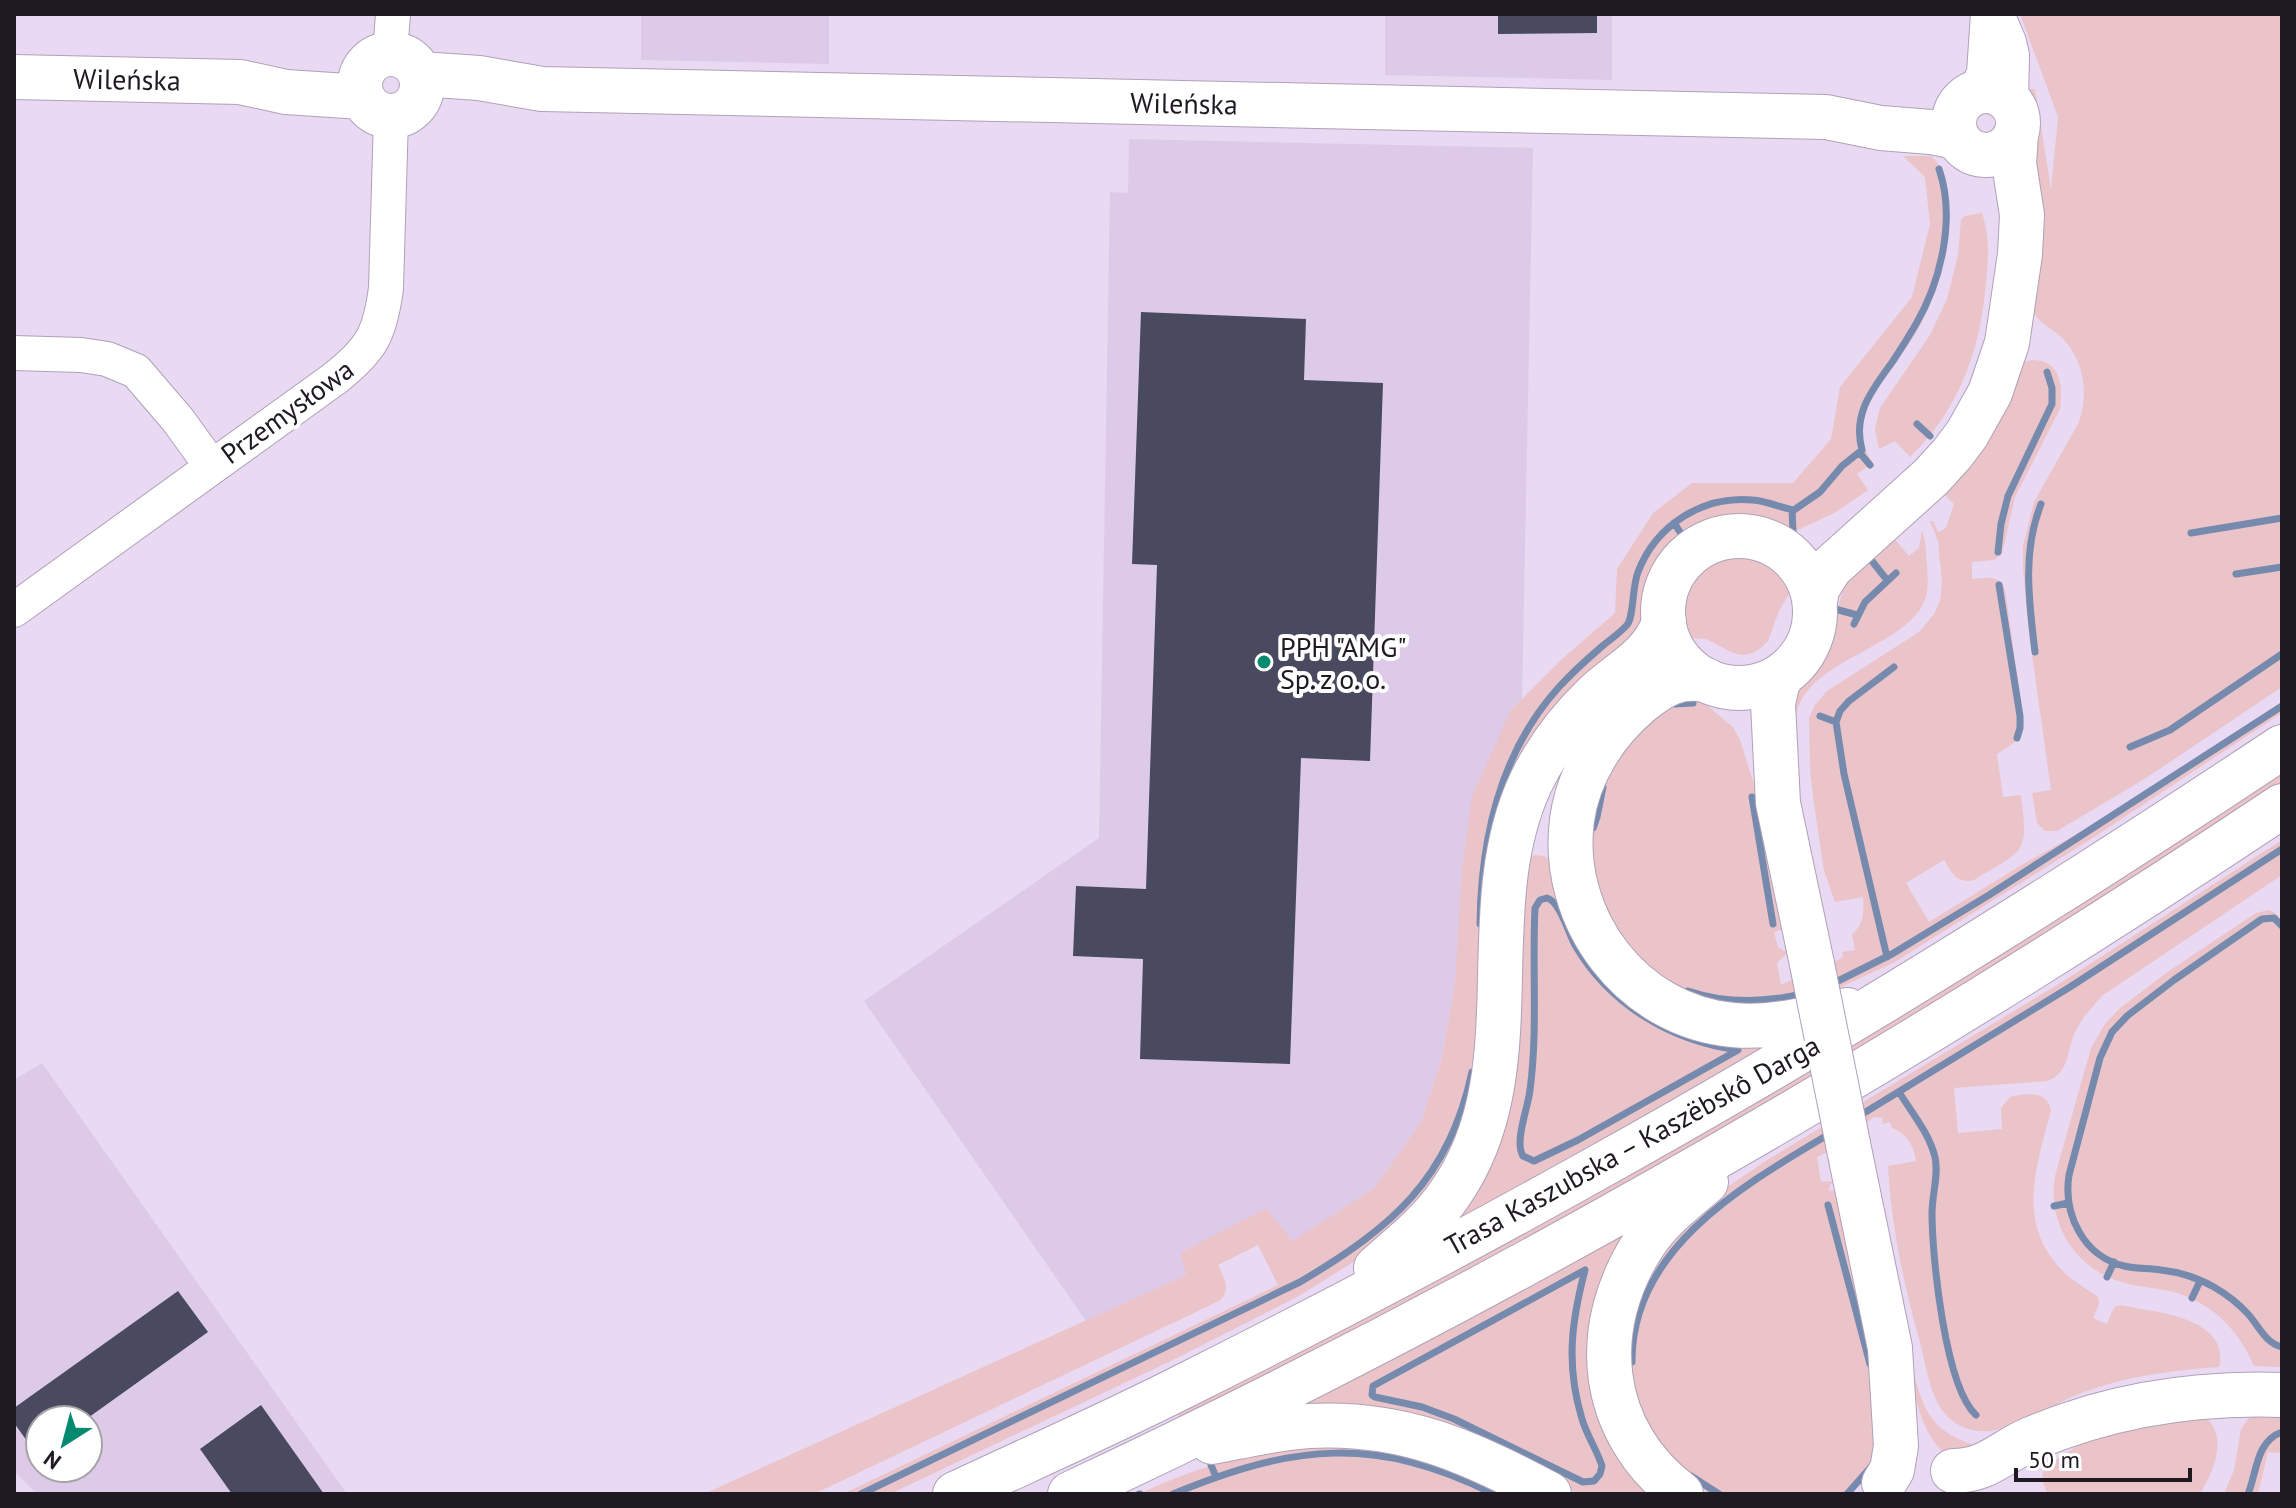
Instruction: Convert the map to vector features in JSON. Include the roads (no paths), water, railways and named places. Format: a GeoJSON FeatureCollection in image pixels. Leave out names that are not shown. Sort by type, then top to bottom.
{"type":"FeatureCollection","features":[{"type":"Feature","properties":{"kind":"main road","name":"Wileńska"},"geometry":{"type":"LineString","coordinates":[[14,77],[240,82],[286,92],[391,75],[479,78],[542,89],[1826,117],[1881,128],[1931,132],[1981,121]]}},
{"type":"Feature","properties":{"kind":"main road"},"geometry":{"type":"LineString","coordinates":[[1778,803],[1773,704],[1782,675],[1803,654],[1810,640],[1817,589],[1830,568],[1931,477],[1952,454],[1983,406],[1999,370],[2007,343],[2014,293],[2009,256],[1987,171],[1981,121]]}},
{"type":"Feature","properties":{"kind":"main road"},"geometry":{"type":"LineString","coordinates":[[1320,1316],[1434,1216],[1468,1166],[1489,1108],[1496,1068],[1506,865],[1530,783],[1560,733],[1597,693],[1651,648],[1660,636],[1664,622],[1669,582],[1682,562],[1700,547],[1730,536],[1746,536],[1789,547],[1813,545],[1900,503]]}},
{"type":"Feature","properties":{"kind":"main road"},"geometry":{"type":"LineString","coordinates":[[1776,545],[1800,566],[1815,602]]}},
{"type":"Feature","properties":{"kind":"main road"},"geometry":{"type":"LineString","coordinates":[[1664,622],[1680,660],[1742,707],[1778,803],[1890,1348],[1896,1446],[1892,1470],[1878,1488]]}},
{"type":"Feature","properties":{"kind":"main road"},"geometry":{"type":"LineString","coordinates":[[1782,675],[1755,686],[1738,688],[1692,678],[1678,679],[1653,692],[1615,728],[1594,756],[1580,788],[1572,818],[1570,848],[1574,881],[1583,912],[1598,941],[1618,968],[1642,990],[1671,1008],[1703,1020],[1762,1026],[1881,1003]]}},
{"type":"Feature","properties":{"kind":"main road","name":"Trasa Kaszubska – Kaszëbskô Darga"},"geometry":{"type":"LineString","coordinates":[[955,1494],[1182,1387],[1579,1178],[2002,930],[2282,747]]}},
{"type":"Feature","properties":{"kind":"main road","name":"Trasa Kaszubska – Kaszëbskô Darga"},"geometry":{"type":"LineString","coordinates":[[1070,1494],[1162,1451],[1453,1302],[1602,1221],[1770,1125],[2027,971],[2282,806]]}},
{"type":"Feature","properties":{"kind":"main road"},"geometry":{"type":"LineString","coordinates":[[1681,1494],[1648,1464],[1630,1439],[1615,1398],[1609,1365],[1609,1332],[1615,1301],[1628,1270],[1664,1218],[1770,1125]]}},
{"type":"Feature","properties":{"kind":"main road"},"geometry":{"type":"LineString","coordinates":[[1890,1348],[1929,1452],[1962,1478]]}},
{"type":"Feature","properties":{"kind":"main road"},"geometry":{"type":"LineString","coordinates":[[1962,1478],[1969,1471],[1982,1467],[2029,1440],[2135,1406],[2226,1395],[2282,1395]]}},
{"type":"Feature","properties":{"kind":"main road"},"geometry":{"type":"LineString","coordinates":[[2007,1494],[2014,1480],[2041,1456],[2107,1414]]}},
{"type":"Feature","properties":{"kind":"main road"},"geometry":{"type":"LineString","coordinates":[[1162,1451],[1305,1426],[1357,1426],[1407,1433],[1462,1452],[1549,1494]]}},
{"type":"Feature","properties":{"kind":"main road"},"geometry":{"type":"LineString","coordinates":[[1878,1488],[1905,1471],[1921,1468],[1962,1478]]}},
{"type":"Feature","properties":{"kind":"street"},"geometry":{"type":"LineString","coordinates":[[1981,121],[1988,14]]}},
{"type":"Feature","properties":{"kind":"street"},"geometry":{"type":"LineString","coordinates":[[1981,121],[2012,55],[1997,14]]}},
{"type":"Feature","properties":{"kind":"street","name":"Przemysłowa"},"geometry":{"type":"LineString","coordinates":[[14,610],[364,353],[375,336],[386,288],[391,75]]}},
{"type":"Feature","properties":{"kind":"street"},"geometry":{"type":"LineString","coordinates":[[14,353],[81,355],[123,363],[136,371],[178,420],[212,467]]}},
{"type":"Feature","properties":{"kind":"waterway"},"geometry":{"type":"LineString","coordinates":[[1480,924],[1484,860],[1508,768],[1522,739],[1559,687],[1627,625],[1638,572],[1657,540],[1684,516],[1716,503],[1753,500],[1794,510],[1820,492],[1842,466],[1862,450],[1860,424],[1866,402],[1916,324],[1939,269],[1946,228],[1944,188],[1939,169]]}},
{"type":"Feature","properties":{"kind":"waterway"},"geometry":{"type":"LineString","coordinates":[[1998,552],[2008,496],[2052,404],[2052,388],[2047,372]]}},
{"type":"Feature","properties":{"kind":"waterway"},"geometry":{"type":"LineString","coordinates":[[1917,424],[1930,436]]}},
{"type":"Feature","properties":{"kind":"waterway"},"geometry":{"type":"LineString","coordinates":[[1860,453],[1870,465]]}},
{"type":"Feature","properties":{"kind":"waterway"},"geometry":{"type":"LineString","coordinates":[[2035,652],[2029,558],[2041,504]]}},
{"type":"Feature","properties":{"kind":"waterway"},"geometry":{"type":"LineString","coordinates":[[1792,510],[1793,531]]}},
{"type":"Feature","properties":{"kind":"waterway"},"geometry":{"type":"LineString","coordinates":[[2191,533],[2282,518]]}},
{"type":"Feature","properties":{"kind":"waterway"},"geometry":{"type":"LineString","coordinates":[[1674,523],[1684,538]]}},
{"type":"Feature","properties":{"kind":"waterway"},"geometry":{"type":"LineString","coordinates":[[1872,561],[1887,580]]}},
{"type":"Feature","properties":{"kind":"waterway"},"geometry":{"type":"LineString","coordinates":[[2236,574],[2282,567]]}},
{"type":"Feature","properties":{"kind":"waterway"},"geometry":{"type":"LineString","coordinates":[[1854,624],[1865,602],[1896,573]]}},
{"type":"Feature","properties":{"kind":"waterway"},"geometry":{"type":"LineString","coordinates":[[1999,585],[2020,716],[2017,738]]}},
{"type":"Feature","properties":{"kind":"waterway"},"geometry":{"type":"LineString","coordinates":[[1835,609],[1857,615]]}},
{"type":"Feature","properties":{"kind":"waterway"},"geometry":{"type":"LineString","coordinates":[[2130,747],[2170,730],[2282,654]]}},
{"type":"Feature","properties":{"kind":"waterway"},"geometry":{"type":"LineString","coordinates":[[1887,957],[1844,774],[1836,722],[1849,701],[1894,667]]}},
{"type":"Feature","properties":{"kind":"waterway"},"geometry":{"type":"LineString","coordinates":[[1675,704],[1693,703]]}},
{"type":"Feature","properties":{"kind":"waterway"},"geometry":{"type":"LineString","coordinates":[[1832,984],[1892,954],[1989,895],[2282,706]]}},
{"type":"Feature","properties":{"kind":"waterway"},"geometry":{"type":"LineString","coordinates":[[1820,716],[1836,722]]}},
{"type":"Feature","properties":{"kind":"waterway"},"geometry":{"type":"LineString","coordinates":[[1593,828],[1603,787]]}},
{"type":"Feature","properties":{"kind":"waterway"},"geometry":{"type":"LineString","coordinates":[[1752,797],[1773,924]]}},
{"type":"Feature","properties":{"kind":"waterway"},"geometry":{"type":"LineString","coordinates":[[1859,1116],[2070,987],[2282,849]]}},
{"type":"Feature","properties":{"kind":"waterway"},"geometry":{"type":"LineString","coordinates":[[1547,898],[1560,911],[1575,945],[1589,966],[1624,1002],[1666,1029],[1738,1050],[1578,1140],[1534,1161],[1523,1156],[1520,1142],[1532,1067],[1535,908],[1540,900],[1547,898]]}},
{"type":"Feature","properties":{"kind":"waterway"},"geometry":{"type":"LineString","coordinates":[[2282,926],[2274,918],[2262,919],[2174,980],[2127,1016],[2112,1032],[2100,1058],[2069,1175],[2068,1190],[2073,1218],[2087,1243],[2097,1253],[2124,1266],[2175,1272],[2208,1284],[2236,1302],[2267,1338],[2282,1347]]}},
{"type":"Feature","properties":{"kind":"waterway"},"geometry":{"type":"LineString","coordinates":[[1688,991],[1745,1001],[1802,994]]}},
{"type":"Feature","properties":{"kind":"waterway"},"geometry":{"type":"LineString","coordinates":[[861,1494],[1300,1282],[1362,1242],[1412,1197],[1431,1172],[1462,1110],[1472,1072]]}},
{"type":"Feature","properties":{"kind":"waterway"},"geometry":{"type":"LineString","coordinates":[[1899,1092],[1924,1131],[1935,1157],[1933,1233],[1942,1320],[1956,1378],[1965,1400],[1976,1415]]}},
{"type":"Feature","properties":{"kind":"waterway"},"geometry":{"type":"LineString","coordinates":[[1632,1362],[1637,1322],[1651,1285],[1672,1253],[1699,1224],[1730,1198],[1831,1133]]}},
{"type":"Feature","properties":{"kind":"waterway"},"geometry":{"type":"LineString","coordinates":[[2054,1206],[2068,1203]]}},
{"type":"Feature","properties":{"kind":"waterway"},"geometry":{"type":"LineString","coordinates":[[1828,1205],[1870,1364]]}},
{"type":"Feature","properties":{"kind":"waterway"},"geometry":{"type":"LineString","coordinates":[[2107,1277],[2114,1262]]}},
{"type":"Feature","properties":{"kind":"waterway"},"geometry":{"type":"LineString","coordinates":[[1585,1270],[1576,1308],[1572,1363],[1582,1419],[1602,1466],[1594,1481],[1583,1482],[1454,1419],[1422,1407],[1372,1395],[1373,1386],[1585,1270]]}},
{"type":"Feature","properties":{"kind":"waterway"},"geometry":{"type":"LineString","coordinates":[[2192,1298],[2200,1281]]}},
{"type":"Feature","properties":{"kind":"waterway"},"geometry":{"type":"LineString","coordinates":[[2248,1494],[2262,1450],[2273,1436],[2282,1432]]}},
{"type":"Feature","properties":{"kind":"waterway"},"geometry":{"type":"LineString","coordinates":[[1173,1494],[1257,1465],[1296,1456],[1334,1453],[1372,1455],[1411,1462],[1494,1494]]}},
{"type":"Feature","properties":{"kind":"waterway"},"geometry":{"type":"LineString","coordinates":[[1211,1465],[1216,1477]]}},
{"type":"Feature","properties":{"kind":"waterway"},"geometry":{"type":"LineString","coordinates":[[1847,1494],[1870,1468]]}},
{"type":"Feature","properties":{"kind":"waterway"},"geometry":{"type":"LineString","coordinates":[[1691,1476],[1719,1494]]}},
{"type":"Feature","properties":{"kind":"place","name":"PPH \"AMG\" Sp. z o. o."},"geometry":{"type":"Point","coordinates":[1264,662]}}]}
